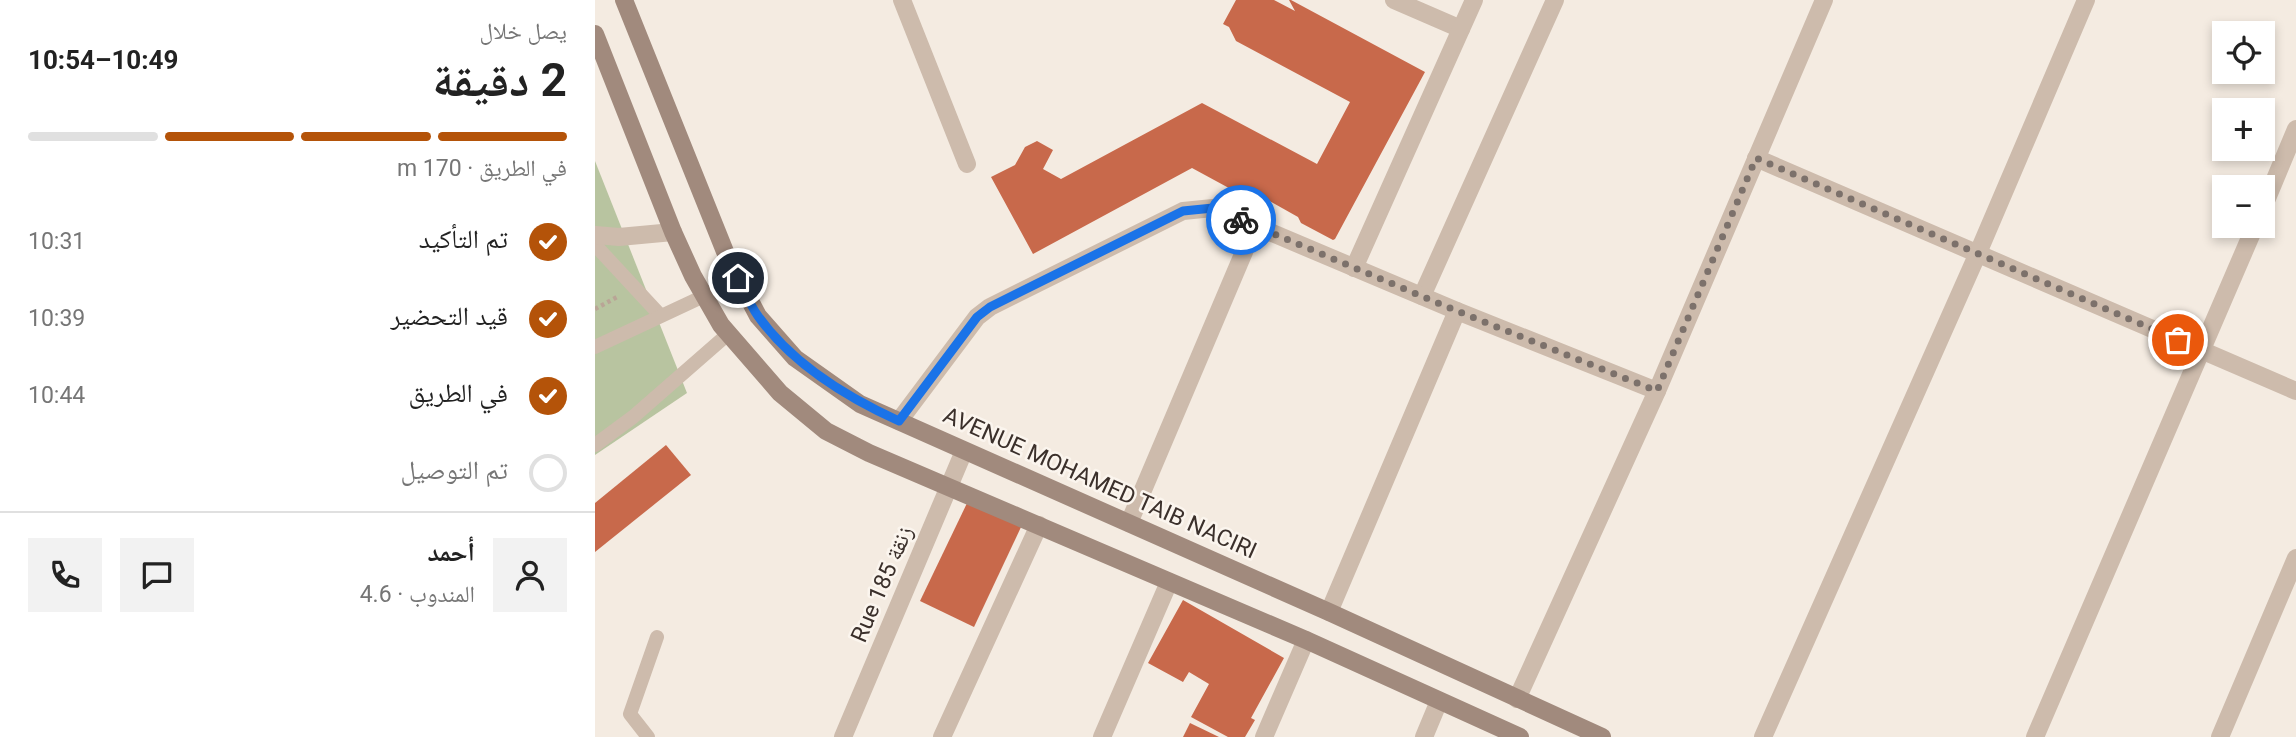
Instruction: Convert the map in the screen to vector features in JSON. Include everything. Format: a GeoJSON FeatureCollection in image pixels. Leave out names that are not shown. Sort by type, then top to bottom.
{"type":"FeatureCollection","features":[{"type":"Feature","properties":{"kind":"street","name":"AVENUE MOHAMED TAIB NACIRI"},"geometry":{"type":"LineString","coordinates":[[624,0],[728,259],[758,316],[795,358],[860,404],[1329,612],[1599,736]]}},
{"type":"Feature","properties":{"kind":"street"},"geometry":{"type":"LineString","coordinates":[[904,0],[967,164]]}},
{"type":"Feature","properties":{"kind":"street"},"geometry":{"type":"LineString","coordinates":[[1394,0],[1461,29]]}},
{"type":"Feature","properties":{"kind":"street"},"geometry":{"type":"LineString","coordinates":[[1354,268],[1474,0]]}},
{"type":"Feature","properties":{"kind":"street"},"geometry":{"type":"LineString","coordinates":[[1422,296],[1555,0]]}},
{"type":"Feature","properties":{"kind":"street"},"geometry":{"type":"LineString","coordinates":[[1517,699],[1657,391],[1824,0]]}},
{"type":"Feature","properties":{"kind":"street"},"geometry":{"type":"LineString","coordinates":[[1763,737],[1978,253],[2086,0]]}},
{"type":"Feature","properties":{"kind":"street"},"geometry":{"type":"LineString","coordinates":[[595,34],[673,232],[704,296],[728,334],[780,393],[825,431],[869,453],[1306,640],[1520,737]]}},
{"type":"Feature","properties":{"kind":"street"},"geometry":{"type":"LineString","coordinates":[[2275,179],[2296,129]]}},
{"type":"Feature","properties":{"kind":"street"},"geometry":{"type":"LineString","coordinates":[[1756,158],[2296,391]]}},
{"type":"Feature","properties":{"kind":"street"},"geometry":{"type":"LineString","coordinates":[[899,421],[977,317],[990,307],[1183,211],[1213,208],[1457,311],[1657,391]]}},
{"type":"Feature","properties":{"kind":"street"},"geometry":{"type":"LineString","coordinates":[[1129,523],[1255,226]]}},
{"type":"Feature","properties":{"kind":"street"},"geometry":{"type":"LineString","coordinates":[[595,235],[619,237],[673,232]]}},
{"type":"Feature","properties":{"kind":"street"},"geometry":{"type":"LineString","coordinates":[[2035,737],[2250,238]]}},
{"type":"Feature","properties":{"kind":"street"},"geometry":{"type":"LineString","coordinates":[[1329,612],[1457,311]]}},
{"type":"Feature","properties":{"kind":"street","name":"Rue 185 زنقة"},"geometry":{"type":"LineString","coordinates":[[843,737],[964,451]]}},
{"type":"Feature","properties":{"kind":"street"},"geometry":{"type":"LineString","coordinates":[[942,737],[1039,525]]}},
{"type":"Feature","properties":{"kind":"street"},"geometry":{"type":"LineString","coordinates":[[2220,737],[2296,558]]}},
{"type":"Feature","properties":{"kind":"street"},"geometry":{"type":"LineString","coordinates":[[1102,737],[1169,582]]}},
{"type":"Feature","properties":{"kind":"street"},"geometry":{"type":"LineString","coordinates":[[1264,737],[1306,640]]}},
{"type":"Feature","properties":{"kind":"street"},"geometry":{"type":"LineString","coordinates":[[1424,737],[1439,701]]}},
{"type":"Feature","properties":{"kind":"lane"},"geometry":{"type":"LineString","coordinates":[[595,245],[660,315]]}},
{"type":"Feature","properties":{"kind":"lane"},"geometry":{"type":"LineString","coordinates":[[595,347],[704,296]]}},
{"type":"Feature","properties":{"kind":"lane"},"geometry":{"type":"LineString","coordinates":[[595,446],[663,392],[728,334]]}},
{"type":"Feature","properties":{"kind":"lane"},"geometry":{"type":"LineString","coordinates":[[648,737],[630,714],[657,637]]}},
{"type":"Feature","properties":{"kind":"green space"},"geometry":{"type":"Polygon","coordinates":[[[595,161],[687,393],[595,455],[595,161]]]}},
{"type":"Feature","properties":{"kind":"building"},"geometry":{"type":"Polygon","coordinates":[[[1236,0],[1274,0],[1295,11],[1291,0],[1425,72],[1335,239],[1301,223],[1298,217],[1259,195],[1251,200],[1192,168],[1033,254],[991,177],[1015,165],[1025,147],[1037,141],[1053,150],[1043,169],[1061,179],[1202,103],[1317,164],[1350,102],[1236,41],[1229,27],[1223,24],[1236,0]]]}},
{"type":"Feature","properties":{"kind":"building"},"geometry":{"type":"Polygon","coordinates":[[[666,445],[691,475],[595,552],[595,503],[666,445]]]}},
{"type":"Feature","properties":{"kind":"building"},"geometry":{"type":"Polygon","coordinates":[[[969,499],[1022,525],[974,627],[920,601],[969,499]]]}},
{"type":"Feature","properties":{"kind":"building"},"geometry":{"type":"Polygon","coordinates":[[[1183,600],[1284,658],[1251,718],[1255,720],[1245,737],[1228,737],[1191,717],[1209,684],[1189,672],[1183,682],[1148,663],[1183,600]]]}},
{"type":"Feature","properties":{"kind":"building"},"geometry":{"type":"Polygon","coordinates":[[[1190,723],[1219,737],[1183,737],[1190,723]]]}},
{"type":"Feature","properties":{"kind":"way so far"},"geometry":{"type":"LineString","coordinates":[[1241,220],[1657,391],[1756,158],[2178,340]]}},
{"type":"Feature","properties":{"kind":"route"},"geometry":{"type":"LineString","coordinates":[[738,278],[758,316],[795,358],[860,404],[899,421],[977,317],[990,307],[1183,211],[1213,208],[1241,220]]}}]}
